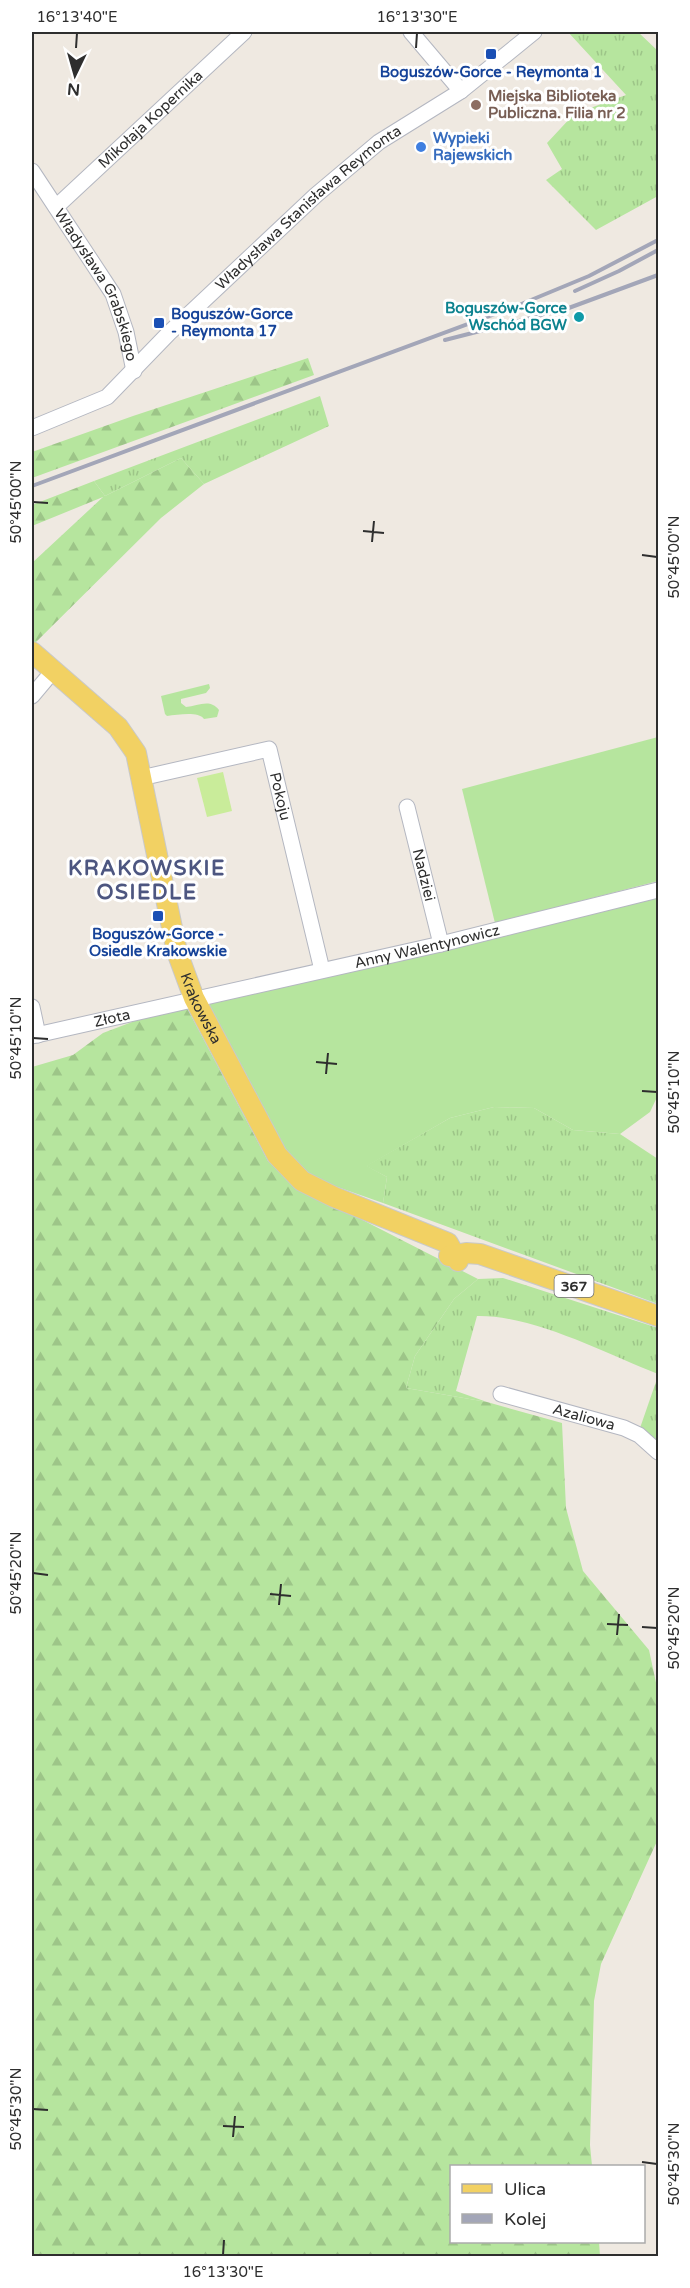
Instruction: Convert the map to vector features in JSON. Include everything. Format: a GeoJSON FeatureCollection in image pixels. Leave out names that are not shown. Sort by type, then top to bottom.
{"type":"FeatureCollection","features":[{"type":"Feature","properties":{"kind":"main road","name":"Krakowska"},"geometry":{"type":"LineString","coordinates":[[43,662],[118,727],[136,753],[177,952],[194,998],[277,1155],[288,1169],[302,1181],[334,1197],[441,1242],[454,1259],[489,1257],[658,1316]]}},
{"type":"Feature","properties":{"kind":"street","name":"Mikołaja Kopernika"},"geometry":{"type":"LineString","coordinates":[[56,207],[244,32]]}},
{"type":"Feature","properties":{"kind":"street"},"geometry":{"type":"LineString","coordinates":[[411,32],[461,91]]}},
{"type":"Feature","properties":{"kind":"street","name":"Władysława Stanisława Reymonta"},"geometry":{"type":"LineString","coordinates":[[32,428],[107,397],[170,333],[325,188],[379,142],[461,91],[534,32]]}},
{"type":"Feature","properties":{"kind":"street","name":"Władysława Grabskiego"},"geometry":{"type":"LineString","coordinates":[[32,171],[113,294],[126,332],[134,371]]}},
{"type":"Feature","properties":{"kind":"street"},"geometry":{"type":"LineString","coordinates":[[32,696],[43,662]]}},
{"type":"Feature","properties":{"kind":"street","name":"Pokoju"},"geometry":{"type":"LineString","coordinates":[[141,778],[268,749],[322,970]]}},
{"type":"Feature","properties":{"kind":"street","name":"Nadziei"},"geometry":{"type":"LineString","coordinates":[[407,807],[441,944]]}},
{"type":"Feature","properties":{"kind":"street","name":"Anny Walentynowicz"},"geometry":{"type":"LineString","coordinates":[[194,998],[441,944],[658,890]]}},
{"type":"Feature","properties":{"kind":"street","name":"Złota"},"geometry":{"type":"LineString","coordinates":[[35,1036],[194,998]]}},
{"type":"Feature","properties":{"kind":"street"},"geometry":{"type":"LineString","coordinates":[[32,1007],[35,1036]]}},
{"type":"Feature","properties":{"kind":"street","name":"Azaliowa"},"geometry":{"type":"LineString","coordinates":[[501,1394],[624,1428],[639,1435],[658,1452]]}},
{"type":"Feature","properties":{"kind":"green space"},"geometry":{"type":"Polygon","coordinates":[[[568,32],[638,32],[658,51],[658,196],[596,230],[546,180],[562,169],[547,143],[574,114],[626,95],[568,32]]]}},
{"type":"Feature","properties":{"kind":"green space"},"geometry":{"type":"Polygon","coordinates":[[[308,358],[314,375],[32,478],[32,452],[308,358]]]}},
{"type":"Feature","properties":{"kind":"green space"},"geometry":{"type":"Polygon","coordinates":[[[320,396],[329,426],[204,484],[181,458],[105,496],[94,481],[320,396]]]}},
{"type":"Feature","properties":{"kind":"green space"},"geometry":{"type":"Polygon","coordinates":[[[181,458],[204,484],[161,518],[32,646],[32,563],[103,497],[32,526],[32,505],[94,481],[105,496],[181,458]]]}},
{"type":"Feature","properties":{"kind":"green space"},"geometry":{"type":"Polygon","coordinates":[[[209,684],[210,688],[206,693],[181,699],[181,703],[186,707],[212,704],[219,710],[217,717],[204,719],[193,714],[167,716],[165,714],[161,696],[209,684]]]}},
{"type":"Feature","properties":{"kind":"green space"},"geometry":{"type":"Polygon","coordinates":[[[658,737],[658,881],[495,923],[462,789],[658,737]]]}},
{"type":"Feature","properties":{"kind":"green space"},"geometry":{"type":"Polygon","coordinates":[[[223,772],[232,811],[207,817],[197,778],[223,772]]]}},
{"type":"Feature","properties":{"kind":"green space"},"geometry":{"type":"Polygon","coordinates":[[[658,897],[658,1095],[650,1112],[620,1134],[573,1130],[534,1108],[494,1107],[450,1118],[367,1166],[387,1177],[383,1203],[309,1177],[285,1149],[245,1072],[209,1012],[210,1004],[216,1000],[658,897]]]}},
{"type":"Feature","properties":{"kind":"green space"},"geometry":{"type":"Polygon","coordinates":[[[169,1008],[187,1008],[268,1161],[298,1187],[478,1279],[454,1299],[415,1356],[406,1388],[487,1402],[562,1423],[566,1508],[583,1571],[649,1650],[658,1692],[658,1839],[601,1964],[594,2001],[590,2145],[592,2165],[450,2165],[450,2243],[599,2243],[600,2256],[32,2256],[32,1067],[73,1055],[103,1033],[169,1008]]]}},
{"type":"Feature","properties":{"kind":"green space"},"geometry":{"type":"Polygon","coordinates":[[[494,1107],[534,1108],[573,1130],[620,1134],[658,1159],[658,1304],[383,1203],[387,1177],[366,1166],[450,1118],[494,1107]]]}},
{"type":"Feature","properties":{"kind":"green space"},"geometry":{"type":"Polygon","coordinates":[[[503,1278],[658,1328],[658,1374],[545,1328],[499,1317],[477,1316],[456,1391],[487,1402],[406,1388],[415,1356],[454,1299],[478,1279],[503,1278]]]}},
{"type":"Feature","properties":{"kind":"green space"},"geometry":{"type":"Polygon","coordinates":[[[658,1376],[658,1447],[640,1428],[658,1376]]]}},
{"type":"Feature","properties":{"kind":"railway"},"geometry":{"type":"LineString","coordinates":[[32,486],[519,305],[589,276],[658,240]]}},
{"type":"Feature","properties":{"kind":"railway"},"geometry":{"type":"LineString","coordinates":[[575,291],[658,250]]}},
{"type":"Feature","properties":{"kind":"railway"},"geometry":{"type":"LineString","coordinates":[[445,340],[566,309],[658,275]]}},
{"type":"Feature","properties":{"kind":"place","name":"Boguszów-Gorce - Reymonta 1"},"geometry":{"type":"Point","coordinates":[491,54]}},
{"type":"Feature","properties":{"kind":"place","name":"Miejska Biblioteka Publiczna. Filia nr 2"},"geometry":{"type":"Point","coordinates":[476,105]}},
{"type":"Feature","properties":{"kind":"place","name":"Wypieki Rajewskich"},"geometry":{"type":"Point","coordinates":[421,147]}},
{"type":"Feature","properties":{"kind":"place","name":"Boguszów-Gorce Wschód BGW"},"geometry":{"type":"Point","coordinates":[579,317]}},
{"type":"Feature","properties":{"kind":"place","name":"Boguszów-Gorce - Reymonta 17"},"geometry":{"type":"Point","coordinates":[159,323]}},
{"type":"Feature","properties":{"kind":"place","name":"Boguszów-Gorce - Osiedle Krakowskie"},"geometry":{"type":"Point","coordinates":[158,916]}},
{"type":"Feature","properties":{"kind":"district","name":"KRAKOWSKIE OSIEDLE"},"geometry":{"type":"Point","coordinates":[147,880]}}]}
